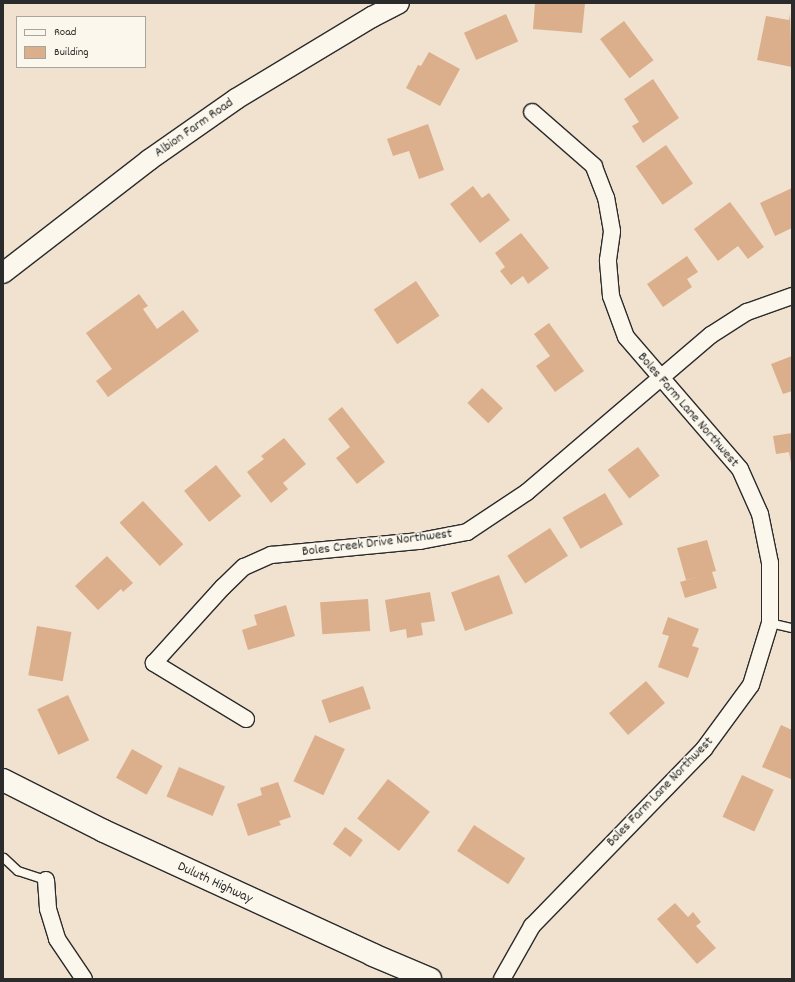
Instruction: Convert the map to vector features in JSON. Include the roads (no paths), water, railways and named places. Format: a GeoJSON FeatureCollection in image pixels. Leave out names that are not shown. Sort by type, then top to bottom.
{"type":"FeatureCollection","features":[{"type":"Feature","properties":{"kind":"main road","name":"Duluth Highway"},"geometry":{"type":"LineString","coordinates":[[3,780],[104,831],[372,955],[430,979]]}},
{"type":"Feature","properties":{"kind":"street","name":"Albion Farm Road"},"geometry":{"type":"LineString","coordinates":[[3,273],[149,160],[236,99],[372,17],[399,3]]}},
{"type":"Feature","properties":{"kind":"street","name":"Boles Farm Lane Northwest"},"geometry":{"type":"LineString","coordinates":[[502,979],[532,926],[704,749],[751,685],[770,623],[770,563],[760,514],[740,470],[626,337],[610,296],[608,260],[612,230],[606,198],[594,166],[532,112]]}},
{"type":"Feature","properties":{"kind":"street","name":"Boles Creek Drive Northwest"},"geometry":{"type":"LineString","coordinates":[[246,719],[154,663],[222,587],[244,567],[271,555],[420,541],[467,532],[527,492],[717,331],[747,312],[792,296]]}},
{"type":"Feature","properties":{"kind":"street"},"geometry":{"type":"LineString","coordinates":[[46,880],[48,909],[57,939],[84,979]]}},
{"type":"Feature","properties":{"kind":"lane"},"geometry":{"type":"LineString","coordinates":[[770,623],[792,628]]}},
{"type":"Feature","properties":{"kind":"lane"},"geometry":{"type":"LineString","coordinates":[[4,858],[18,871],[46,880]]}}]}
